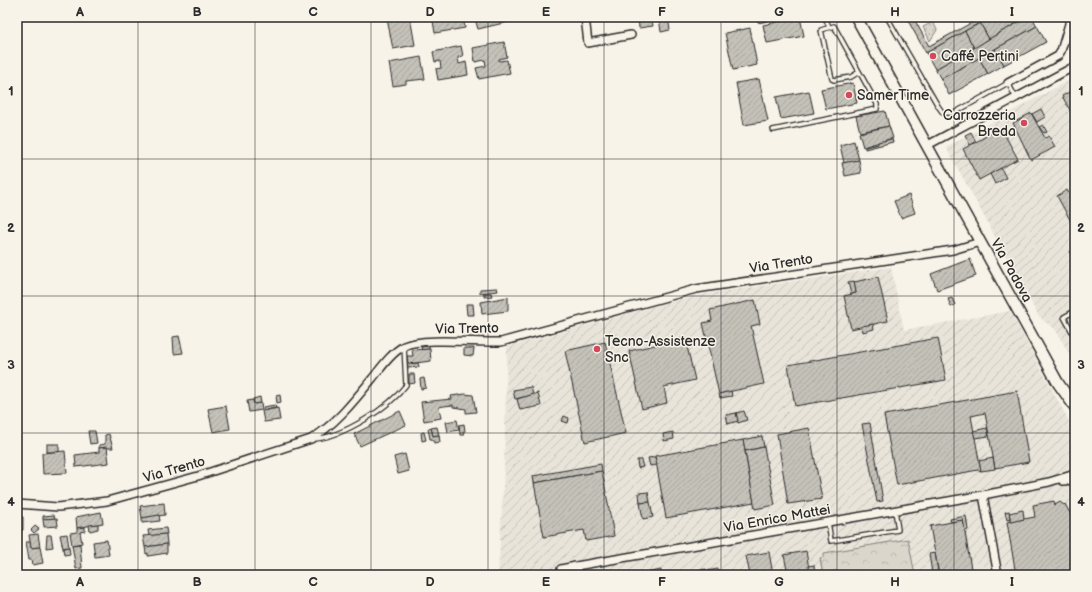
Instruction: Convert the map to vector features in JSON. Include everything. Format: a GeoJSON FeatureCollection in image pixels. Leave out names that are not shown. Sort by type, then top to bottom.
{"type":"FeatureCollection","features":[{"type":"Feature","properties":{"kind":"main road","name":"Via Padova"},"geometry":{"type":"LineString","coordinates":[[856,17],[1058,383],[1075,406]]}},
{"type":"Feature","properties":{"kind":"street"},"geometry":{"type":"LineString","coordinates":[[585,17],[588,43],[631,35]]}},
{"type":"Feature","properties":{"kind":"street"},"geometry":{"type":"LineString","coordinates":[[1008,83],[1058,56],[1061,51],[1071,17]]}},
{"type":"Feature","properties":{"kind":"street"},"geometry":{"type":"LineString","coordinates":[[926,146],[1075,66]]}},
{"type":"Feature","properties":{"kind":"street","name":"Via Trento"},"geometry":{"type":"LineString","coordinates":[[17,504],[58,508],[107,501],[198,476],[312,439],[326,430],[358,396],[386,362],[404,346],[422,341],[481,343],[501,342],[696,289],[953,250],[980,242]]}},
{"type":"Feature","properties":{"kind":"street","name":"Via Enrico Mattei"},"geometry":{"type":"LineString","coordinates":[[561,569],[983,495],[1049,482],[1075,474]]}},
{"type":"Feature","properties":{"kind":"street","name":"Via Enrico Mattei"},"geometry":{"type":"LineString","coordinates":[[1049,482],[1075,480]]}},
{"type":"Feature","properties":{"kind":"street"},"geometry":{"type":"LineString","coordinates":[[983,495],[998,575]]}},
{"type":"Feature","properties":{"kind":"street"},"geometry":{"type":"LineString","coordinates":[[576,566],[578,575]]}},
{"type":"Feature","properties":{"kind":"lane"},"geometry":{"type":"LineString","coordinates":[[760,20],[772,17]]}},
{"type":"Feature","properties":{"kind":"lane"},"geometry":{"type":"LineString","coordinates":[[825,17],[829,27]]}},
{"type":"Feature","properties":{"kind":"lane"},"geometry":{"type":"LineString","coordinates":[[887,17],[943,113],[954,113],[1008,83],[1016,98]]}},
{"type":"Feature","properties":{"kind":"lane"},"geometry":{"type":"LineString","coordinates":[[773,130],[877,109],[877,104],[834,26],[821,30],[832,79],[834,80],[851,77],[859,72]]}},
{"type":"Feature","properties":{"kind":"lane"},"geometry":{"type":"LineString","coordinates":[[1075,311],[1064,317],[1075,337]]}},
{"type":"Feature","properties":{"kind":"lane"},"geometry":{"type":"LineString","coordinates":[[312,439],[323,438],[344,430],[373,414],[399,394],[406,385],[404,346]]}},
{"type":"Feature","properties":{"kind":"lane"},"geometry":{"type":"LineString","coordinates":[[828,522],[831,541],[898,530],[895,510]]}},
{"type":"Feature","properties":{"kind":"shaded area"},"geometry":{"type":"Polygon","coordinates":[[[1075,77],[1075,364],[1055,329],[1038,315],[946,147],[1075,77]]]}},
{"type":"Feature","properties":{"kind":"shaded area"},"geometry":{"type":"Polygon","coordinates":[[[891,267],[904,330],[1010,311],[1075,432],[1075,575],[498,575],[504,471],[507,347],[692,296],[891,267]]]}},
{"type":"Feature","properties":{"kind":"green space"},"geometry":{"type":"Polygon","coordinates":[[[933,22],[937,30],[930,41],[923,27],[933,22]]]}},
{"type":"Feature","properties":{"kind":"green space"},"geometry":{"type":"Polygon","coordinates":[[[908,539],[915,575],[823,575],[820,558],[824,557],[824,553],[908,539]]]}},
{"type":"Feature","properties":{"kind":"building"},"geometry":{"type":"Polygon","coordinates":[[[395,17],[410,17],[415,45],[393,49],[387,19],[395,17]]]}},
{"type":"Feature","properties":{"kind":"building"},"geometry":{"type":"Polygon","coordinates":[[[437,17],[463,17],[465,28],[435,33],[433,21],[438,20],[437,17]]]}},
{"type":"Feature","properties":{"kind":"building"},"geometry":{"type":"Polygon","coordinates":[[[483,17],[506,17],[508,22],[478,29],[475,19],[483,17]]]}},
{"type":"Feature","properties":{"kind":"building"},"geometry":{"type":"Polygon","coordinates":[[[638,17],[651,17],[653,26],[639,28],[638,17]]]}},
{"type":"Feature","properties":{"kind":"building"},"geometry":{"type":"Polygon","coordinates":[[[668,17],[670,30],[661,32],[659,18],[668,17]]]}},
{"type":"Feature","properties":{"kind":"building"},"geometry":{"type":"Polygon","coordinates":[[[800,17],[804,36],[767,43],[763,25],[800,17]]]}},
{"type":"Feature","properties":{"kind":"building"},"geometry":{"type":"Polygon","coordinates":[[[906,17],[913,17],[929,46],[982,17],[990,17],[926,53],[906,17]]]}},
{"type":"Feature","properties":{"kind":"building"},"geometry":{"type":"Polygon","coordinates":[[[990,17],[1028,17],[989,39],[980,23],[990,17]]]}},
{"type":"Feature","properties":{"kind":"building"},"geometry":{"type":"Polygon","coordinates":[[[1028,17],[1032,17],[1037,26],[941,79],[935,69],[1028,17]]]}},
{"type":"Feature","properties":{"kind":"building"},"geometry":{"type":"Polygon","coordinates":[[[980,23],[989,39],[974,48],[965,31],[980,23]]]}},
{"type":"Feature","properties":{"kind":"building"},"geometry":{"type":"Polygon","coordinates":[[[1037,26],[1046,42],[1004,65],[995,49],[1037,26]]]}},
{"type":"Feature","properties":{"kind":"building"},"geometry":{"type":"Polygon","coordinates":[[[750,28],[757,65],[733,70],[725,33],[750,28]]]}},
{"type":"Feature","properties":{"kind":"building"},"geometry":{"type":"Polygon","coordinates":[[[965,31],[974,48],[935,69],[926,53],[965,31]]]}},
{"type":"Feature","properties":{"kind":"building"},"geometry":{"type":"Polygon","coordinates":[[[504,42],[507,57],[499,59],[499,61],[507,60],[510,73],[479,79],[476,68],[486,66],[485,60],[475,62],[473,48],[504,42]]]}},
{"type":"Feature","properties":{"kind":"building"},"geometry":{"type":"Polygon","coordinates":[[[461,46],[463,56],[458,57],[459,64],[466,62],[468,75],[438,80],[436,69],[441,68],[440,61],[435,62],[433,52],[461,46]]]}},
{"type":"Feature","properties":{"kind":"building"},"geometry":{"type":"Polygon","coordinates":[[[995,49],[1004,65],[988,74],[979,58],[995,49]]]}},
{"type":"Feature","properties":{"kind":"building"},"geometry":{"type":"Polygon","coordinates":[[[421,57],[425,79],[406,81],[406,84],[393,86],[389,63],[421,57]]]}},
{"type":"Feature","properties":{"kind":"building"},"geometry":{"type":"Polygon","coordinates":[[[979,58],[988,74],[949,95],[941,79],[979,58]]]}},
{"type":"Feature","properties":{"kind":"building"},"geometry":{"type":"Polygon","coordinates":[[[759,79],[768,121],[744,125],[736,83],[759,79]]]}},
{"type":"Feature","properties":{"kind":"building"},"geometry":{"type":"Polygon","coordinates":[[[853,83],[857,103],[826,109],[821,89],[853,83]]]}},
{"type":"Feature","properties":{"kind":"building"},"geometry":{"type":"Polygon","coordinates":[[[1075,90],[1075,119],[1062,96],[1075,90]]]}},
{"type":"Feature","properties":{"kind":"building"},"geometry":{"type":"Polygon","coordinates":[[[809,91],[814,113],[781,119],[776,97],[809,91]]]}},
{"type":"Feature","properties":{"kind":"building"},"geometry":{"type":"Polygon","coordinates":[[[1041,109],[1045,117],[1037,122],[1032,114],[1041,109]]]}},
{"type":"Feature","properties":{"kind":"building"},"geometry":{"type":"Polygon","coordinates":[[[885,111],[889,126],[860,132],[856,116],[885,111]]]}},
{"type":"Feature","properties":{"kind":"building"},"geometry":{"type":"Polygon","coordinates":[[[1031,113],[1045,138],[1049,136],[1055,147],[1031,160],[1013,123],[1031,113]]]}},
{"type":"Feature","properties":{"kind":"building"},"geometry":{"type":"Polygon","coordinates":[[[1043,125],[1047,132],[1044,133],[1039,127],[1043,125]]]}},
{"type":"Feature","properties":{"kind":"building"},"geometry":{"type":"Polygon","coordinates":[[[889,126],[893,138],[863,147],[859,133],[889,126]]]}},
{"type":"Feature","properties":{"kind":"building"},"geometry":{"type":"Polygon","coordinates":[[[1001,128],[1018,159],[979,180],[963,149],[1001,128]]]}},
{"type":"Feature","properties":{"kind":"building"},"geometry":{"type":"Polygon","coordinates":[[[971,132],[976,142],[970,145],[965,135],[971,132]]]}},
{"type":"Feature","properties":{"kind":"building"},"geometry":{"type":"Polygon","coordinates":[[[892,139],[893,142],[865,149],[865,147],[878,144],[878,142],[892,139]]]}},
{"type":"Feature","properties":{"kind":"building"},"geometry":{"type":"Polygon","coordinates":[[[854,141],[859,160],[844,163],[840,145],[854,141]]]}},
{"type":"Feature","properties":{"kind":"building"},"geometry":{"type":"Polygon","coordinates":[[[859,160],[861,173],[845,176],[842,163],[859,160]]]}},
{"type":"Feature","properties":{"kind":"building"},"geometry":{"type":"Polygon","coordinates":[[[1001,168],[1006,178],[995,184],[990,174],[1001,168]]]}},
{"type":"Feature","properties":{"kind":"building"},"geometry":{"type":"Polygon","coordinates":[[[1067,190],[1075,204],[1075,229],[1057,196],[1067,190]]]}},
{"type":"Feature","properties":{"kind":"building"},"geometry":{"type":"Polygon","coordinates":[[[909,195],[915,213],[901,218],[894,201],[909,195]]]}},
{"type":"Feature","properties":{"kind":"building"},"geometry":{"type":"Polygon","coordinates":[[[1075,249],[1075,258],[1074,259],[1070,252],[1075,249]]]}},
{"type":"Feature","properties":{"kind":"building"},"geometry":{"type":"Polygon","coordinates":[[[970,259],[976,276],[937,290],[931,274],[970,259]]]}},
{"type":"Feature","properties":{"kind":"building"},"geometry":{"type":"Polygon","coordinates":[[[878,277],[888,321],[851,329],[844,296],[856,293],[854,282],[878,277]]]}},
{"type":"Feature","properties":{"kind":"building"},"geometry":{"type":"Polygon","coordinates":[[[854,281],[856,293],[851,294],[848,282],[854,281]]]}},
{"type":"Feature","properties":{"kind":"building"},"geometry":{"type":"Polygon","coordinates":[[[497,288],[498,291],[480,293],[480,289],[497,288]]]}},
{"type":"Feature","properties":{"kind":"building"},"geometry":{"type":"Polygon","coordinates":[[[484,293],[491,293],[492,296],[484,297],[484,293]]]}},
{"type":"Feature","properties":{"kind":"building"},"geometry":{"type":"Polygon","coordinates":[[[508,297],[508,311],[482,314],[481,302],[508,297]]]}},
{"type":"Feature","properties":{"kind":"building"},"geometry":{"type":"Polygon","coordinates":[[[952,298],[955,305],[951,307],[948,299],[952,298]]]}},
{"type":"Feature","properties":{"kind":"building"},"geometry":{"type":"Polygon","coordinates":[[[755,300],[760,324],[751,326],[764,384],[719,394],[703,323],[712,321],[710,310],[755,300]]]}},
{"type":"Feature","properties":{"kind":"building"},"geometry":{"type":"Polygon","coordinates":[[[466,304],[473,304],[474,315],[467,315],[466,304]]]}},
{"type":"Feature","properties":{"kind":"building"},"geometry":{"type":"Polygon","coordinates":[[[873,324],[874,329],[863,332],[862,326],[873,324]]]}},
{"type":"Feature","properties":{"kind":"building"},"geometry":{"type":"Polygon","coordinates":[[[179,336],[183,353],[174,354],[173,337],[179,336]]]}},
{"type":"Feature","properties":{"kind":"building"},"geometry":{"type":"Polygon","coordinates":[[[685,338],[695,380],[664,387],[667,403],[642,409],[629,351],[685,338]]]}},
{"type":"Feature","properties":{"kind":"building"},"geometry":{"type":"Polygon","coordinates":[[[938,338],[946,380],[795,406],[788,365],[938,338]]]}},
{"type":"Feature","properties":{"kind":"building"},"geometry":{"type":"Polygon","coordinates":[[[605,342],[626,433],[585,442],[565,351],[605,342]]]}},
{"type":"Feature","properties":{"kind":"building"},"geometry":{"type":"Polygon","coordinates":[[[429,346],[429,349],[422,350],[421,347],[429,346]]]}},
{"type":"Feature","properties":{"kind":"building"},"geometry":{"type":"Polygon","coordinates":[[[464,348],[474,348],[473,356],[464,355],[464,348]]]}},
{"type":"Feature","properties":{"kind":"building"},"geometry":{"type":"Polygon","coordinates":[[[430,349],[431,361],[408,364],[407,356],[413,356],[412,350],[430,349]]]}},
{"type":"Feature","properties":{"kind":"building"},"geometry":{"type":"Polygon","coordinates":[[[418,363],[419,367],[408,368],[407,364],[418,363]]]}},
{"type":"Feature","properties":{"kind":"building"},"geometry":{"type":"Polygon","coordinates":[[[409,374],[414,374],[415,383],[409,384],[409,374]]]}},
{"type":"Feature","properties":{"kind":"building"},"geometry":{"type":"Polygon","coordinates":[[[424,378],[426,388],[421,389],[420,379],[424,378]]]}},
{"type":"Feature","properties":{"kind":"building"},"geometry":{"type":"Polygon","coordinates":[[[531,387],[533,395],[515,399],[513,390],[531,387]]]}},
{"type":"Feature","properties":{"kind":"building"},"geometry":{"type":"Polygon","coordinates":[[[731,391],[732,396],[720,398],[719,394],[731,391]]]}},
{"type":"Feature","properties":{"kind":"building"},"geometry":{"type":"Polygon","coordinates":[[[1017,391],[1029,462],[995,468],[985,413],[971,416],[981,471],[978,470],[897,485],[884,415],[1017,391]]]}},
{"type":"Feature","properties":{"kind":"building"},"geometry":{"type":"Polygon","coordinates":[[[538,393],[541,406],[520,410],[517,399],[538,393]]]}},
{"type":"Feature","properties":{"kind":"building"},"geometry":{"type":"Polygon","coordinates":[[[465,394],[473,395],[476,412],[466,413],[466,409],[453,407],[453,405],[444,406],[439,407],[441,418],[424,421],[421,402],[452,399],[451,396],[465,394]]]}},
{"type":"Feature","properties":{"kind":"building"},"geometry":{"type":"Polygon","coordinates":[[[280,395],[281,402],[277,403],[276,396],[280,395]]]}},
{"type":"Feature","properties":{"kind":"building"},"geometry":{"type":"Polygon","coordinates":[[[260,397],[261,403],[254,404],[253,399],[260,397]]]}},
{"type":"Feature","properties":{"kind":"building"},"geometry":{"type":"Polygon","coordinates":[[[253,400],[254,404],[261,403],[262,410],[249,412],[247,401],[253,400]]]}},
{"type":"Feature","properties":{"kind":"building"},"geometry":{"type":"Polygon","coordinates":[[[275,405],[276,408],[264,410],[263,407],[275,405]]]}},
{"type":"Feature","properties":{"kind":"building"},"geometry":{"type":"Polygon","coordinates":[[[226,406],[230,429],[213,432],[208,409],[226,406]]]}},
{"type":"Feature","properties":{"kind":"building"},"geometry":{"type":"Polygon","coordinates":[[[278,408],[280,420],[264,422],[262,411],[278,408]]]}},
{"type":"Feature","properties":{"kind":"building"},"geometry":{"type":"Polygon","coordinates":[[[400,411],[406,425],[360,446],[354,434],[400,411]]]}},
{"type":"Feature","properties":{"kind":"building"},"geometry":{"type":"Polygon","coordinates":[[[744,411],[747,420],[738,423],[736,413],[744,411]]]}},
{"type":"Feature","properties":{"kind":"building"},"geometry":{"type":"Polygon","coordinates":[[[736,413],[738,421],[728,424],[726,415],[736,413]]]}},
{"type":"Feature","properties":{"kind":"building"},"geometry":{"type":"Polygon","coordinates":[[[564,416],[569,418],[568,423],[562,421],[564,416]]]}},
{"type":"Feature","properties":{"kind":"building"},"geometry":{"type":"Polygon","coordinates":[[[457,420],[459,430],[448,432],[446,422],[457,420]]]}},
{"type":"Feature","properties":{"kind":"building"},"geometry":{"type":"Polygon","coordinates":[[[870,423],[883,501],[877,502],[862,424],[870,423]]]}},
{"type":"Feature","properties":{"kind":"building"},"geometry":{"type":"Polygon","coordinates":[[[464,424],[464,435],[460,435],[459,425],[464,424]]]}},
{"type":"Feature","properties":{"kind":"building"},"geometry":{"type":"Polygon","coordinates":[[[437,427],[439,435],[433,436],[431,428],[437,427]]]}},
{"type":"Feature","properties":{"kind":"building"},"geometry":{"type":"Polygon","coordinates":[[[431,428],[433,436],[439,435],[440,442],[434,443],[432,439],[430,439],[428,429],[431,428]]]}},
{"type":"Feature","properties":{"kind":"building"},"geometry":{"type":"Polygon","coordinates":[[[809,428],[822,499],[788,504],[777,434],[809,428]]]}},
{"type":"Feature","properties":{"kind":"building"},"geometry":{"type":"Polygon","coordinates":[[[987,428],[989,436],[975,438],[973,431],[987,428]]]}},
{"type":"Feature","properties":{"kind":"building"},"geometry":{"type":"Polygon","coordinates":[[[88,431],[95,431],[97,443],[90,444],[88,431]]]}},
{"type":"Feature","properties":{"kind":"building"},"geometry":{"type":"Polygon","coordinates":[[[424,432],[426,440],[422,441],[421,433],[424,432]]]}},
{"type":"Feature","properties":{"kind":"building"},"geometry":{"type":"Polygon","coordinates":[[[673,432],[674,439],[664,441],[663,434],[673,432]]]}},
{"type":"Feature","properties":{"kind":"building"},"geometry":{"type":"Polygon","coordinates":[[[109,434],[113,448],[99,448],[99,445],[105,444],[105,435],[109,434]]]}},
{"type":"Feature","properties":{"kind":"building"},"geometry":{"type":"Polygon","coordinates":[[[762,436],[764,447],[745,451],[743,440],[762,436]]]}},
{"type":"Feature","properties":{"kind":"building"},"geometry":{"type":"Polygon","coordinates":[[[743,440],[754,502],[666,518],[655,456],[743,440]]]}},
{"type":"Feature","properties":{"kind":"building"},"geometry":{"type":"Polygon","coordinates":[[[47,444],[59,444],[59,452],[47,452],[47,444]]]}},
{"type":"Feature","properties":{"kind":"building"},"geometry":{"type":"Polygon","coordinates":[[[107,447],[109,463],[76,467],[75,455],[99,452],[99,448],[107,447]]]}},
{"type":"Feature","properties":{"kind":"building"},"geometry":{"type":"Polygon","coordinates":[[[764,447],[775,505],[755,509],[745,451],[764,447]]]}},
{"type":"Feature","properties":{"kind":"building"},"geometry":{"type":"Polygon","coordinates":[[[65,451],[67,473],[43,474],[42,453],[65,451]]]}},
{"type":"Feature","properties":{"kind":"building"},"geometry":{"type":"Polygon","coordinates":[[[405,454],[409,471],[398,474],[394,457],[405,454]]]}},
{"type":"Feature","properties":{"kind":"building"},"geometry":{"type":"Polygon","coordinates":[[[655,457],[657,465],[650,466],[648,458],[655,457]]]}},
{"type":"Feature","properties":{"kind":"building"},"geometry":{"type":"Polygon","coordinates":[[[993,458],[995,469],[981,471],[979,461],[993,458]]]}},
{"type":"Feature","properties":{"kind":"building"},"geometry":{"type":"Polygon","coordinates":[[[637,460],[641,460],[643,467],[638,468],[637,460]]]}},
{"type":"Feature","properties":{"kind":"building"},"geometry":{"type":"Polygon","coordinates":[[[601,464],[602,471],[534,483],[533,476],[601,464]]]}},
{"type":"Feature","properties":{"kind":"building"},"geometry":{"type":"Polygon","coordinates":[[[602,471],[614,536],[586,541],[584,530],[544,537],[534,483],[602,471]]]}},
{"type":"Feature","properties":{"kind":"building"},"geometry":{"type":"Polygon","coordinates":[[[648,492],[650,502],[640,503],[639,493],[648,492]]]}},
{"type":"Feature","properties":{"kind":"building"},"geometry":{"type":"Polygon","coordinates":[[[1054,501],[1055,505],[1060,502],[1064,505],[1065,504],[1075,522],[1075,575],[1016,575],[1007,522],[1035,517],[1033,505],[1054,501]]]}},
{"type":"Feature","properties":{"kind":"building"},"geometry":{"type":"Polygon","coordinates":[[[650,502],[653,517],[643,519],[640,503],[650,502]]]}},
{"type":"Feature","properties":{"kind":"building"},"geometry":{"type":"Polygon","coordinates":[[[164,503],[165,515],[142,518],[140,506],[164,503]]]}},
{"type":"Feature","properties":{"kind":"building"},"geometry":{"type":"Polygon","coordinates":[[[1023,510],[1024,519],[1011,522],[1009,513],[1023,510]]]}},
{"type":"Feature","properties":{"kind":"building"},"geometry":{"type":"Polygon","coordinates":[[[1009,511],[1010,519],[1007,520],[1005,512],[1009,511]]]}},
{"type":"Feature","properties":{"kind":"building"},"geometry":{"type":"Polygon","coordinates":[[[101,512],[103,523],[77,528],[76,517],[101,512]]]}},
{"type":"Feature","properties":{"kind":"building"},"geometry":{"type":"Polygon","coordinates":[[[17,515],[18,517],[23,517],[23,530],[17,531],[17,515]]]}},
{"type":"Feature","properties":{"kind":"building"},"geometry":{"type":"Polygon","coordinates":[[[54,515],[55,519],[43,519],[43,516],[54,515]]]}},
{"type":"Feature","properties":{"kind":"building"},"geometry":{"type":"Polygon","coordinates":[[[159,515],[160,521],[142,523],[142,518],[159,515]]]}},
{"type":"Feature","properties":{"kind":"building"},"geometry":{"type":"Polygon","coordinates":[[[966,516],[968,530],[965,531],[963,520],[951,522],[950,519],[966,516]]]}},
{"type":"Feature","properties":{"kind":"building"},"geometry":{"type":"Polygon","coordinates":[[[57,518],[58,526],[44,527],[43,519],[57,518]]]}},
{"type":"Feature","properties":{"kind":"building"},"geometry":{"type":"Polygon","coordinates":[[[963,520],[972,575],[939,575],[930,526],[963,520]]]}},
{"type":"Feature","properties":{"kind":"building"},"geometry":{"type":"Polygon","coordinates":[[[98,524],[98,529],[90,531],[89,525],[98,524]]]}},
{"type":"Feature","properties":{"kind":"building"},"geometry":{"type":"Polygon","coordinates":[[[35,526],[39,529],[34,533],[31,530],[35,526]]]}},
{"type":"Feature","properties":{"kind":"building"},"geometry":{"type":"Polygon","coordinates":[[[85,527],[85,531],[80,532],[82,543],[72,545],[70,533],[77,532],[77,528],[85,527]]]}},
{"type":"Feature","properties":{"kind":"building"},"geometry":{"type":"Polygon","coordinates":[[[166,528],[167,534],[149,536],[148,530],[166,528]]]}},
{"type":"Feature","properties":{"kind":"building"},"geometry":{"type":"Polygon","coordinates":[[[38,534],[40,547],[31,548],[29,535],[38,534]]]}},
{"type":"Feature","properties":{"kind":"building"},"geometry":{"type":"Polygon","coordinates":[[[67,534],[69,547],[63,548],[60,535],[67,534]]]}},
{"type":"Feature","properties":{"kind":"building"},"geometry":{"type":"Polygon","coordinates":[[[166,534],[167,544],[145,547],[143,536],[166,534]]]}},
{"type":"Feature","properties":{"kind":"building"},"geometry":{"type":"Polygon","coordinates":[[[47,535],[51,535],[53,547],[46,548],[47,535]]]}},
{"type":"Feature","properties":{"kind":"building"},"geometry":{"type":"Polygon","coordinates":[[[107,540],[109,555],[95,557],[93,542],[107,540]]]}},
{"type":"Feature","properties":{"kind":"building"},"geometry":{"type":"Polygon","coordinates":[[[26,542],[30,542],[31,548],[40,547],[43,563],[33,565],[32,560],[29,560],[26,542]]]}},
{"type":"Feature","properties":{"kind":"building"},"geometry":{"type":"Polygon","coordinates":[[[80,544],[82,568],[76,569],[72,545],[80,544]]]}},
{"type":"Feature","properties":{"kind":"building"},"geometry":{"type":"Polygon","coordinates":[[[167,544],[167,553],[148,556],[148,553],[146,554],[145,547],[167,544]]]}},
{"type":"Feature","properties":{"kind":"building"},"geometry":{"type":"Polygon","coordinates":[[[69,547],[70,554],[64,555],[63,548],[69,547]]]}},
{"type":"Feature","properties":{"kind":"building"},"geometry":{"type":"Polygon","coordinates":[[[806,551],[810,575],[788,575],[784,555],[806,551]]]}},
{"type":"Feature","properties":{"kind":"building"},"geometry":{"type":"Polygon","coordinates":[[[769,552],[773,575],[750,575],[746,556],[769,552]]]}},
{"type":"Feature","properties":{"kind":"building"},"geometry":{"type":"Polygon","coordinates":[[[935,553],[938,572],[932,573],[929,554],[935,553]]]}},
{"type":"Feature","properties":{"kind":"building"},"geometry":{"type":"Polygon","coordinates":[[[814,565],[815,575],[810,575],[808,566],[814,565]]]}},
{"type":"Feature","properties":{"kind":"building"},"geometry":{"type":"Polygon","coordinates":[[[706,569],[706,571],[718,569],[719,575],[693,575],[692,571],[706,569]]]}},
{"type":"Feature","properties":{"kind":"building"},"geometry":{"type":"Polygon","coordinates":[[[661,570],[661,575],[635,575],[661,570]]]}},
{"type":"Feature","properties":{"kind":"place","name":"Caffé Pertini"},"geometry":{"type":"Point","coordinates":[933,56]}},
{"type":"Feature","properties":{"kind":"place","name":"SamerTime"},"geometry":{"type":"Point","coordinates":[849,95]}},
{"type":"Feature","properties":{"kind":"place","name":"Carrozzeria Breda"},"geometry":{"type":"Point","coordinates":[1024,123]}},
{"type":"Feature","properties":{"kind":"place","name":"Tecno-Assistenze Snc"},"geometry":{"type":"Point","coordinates":[597,349]}}]}
